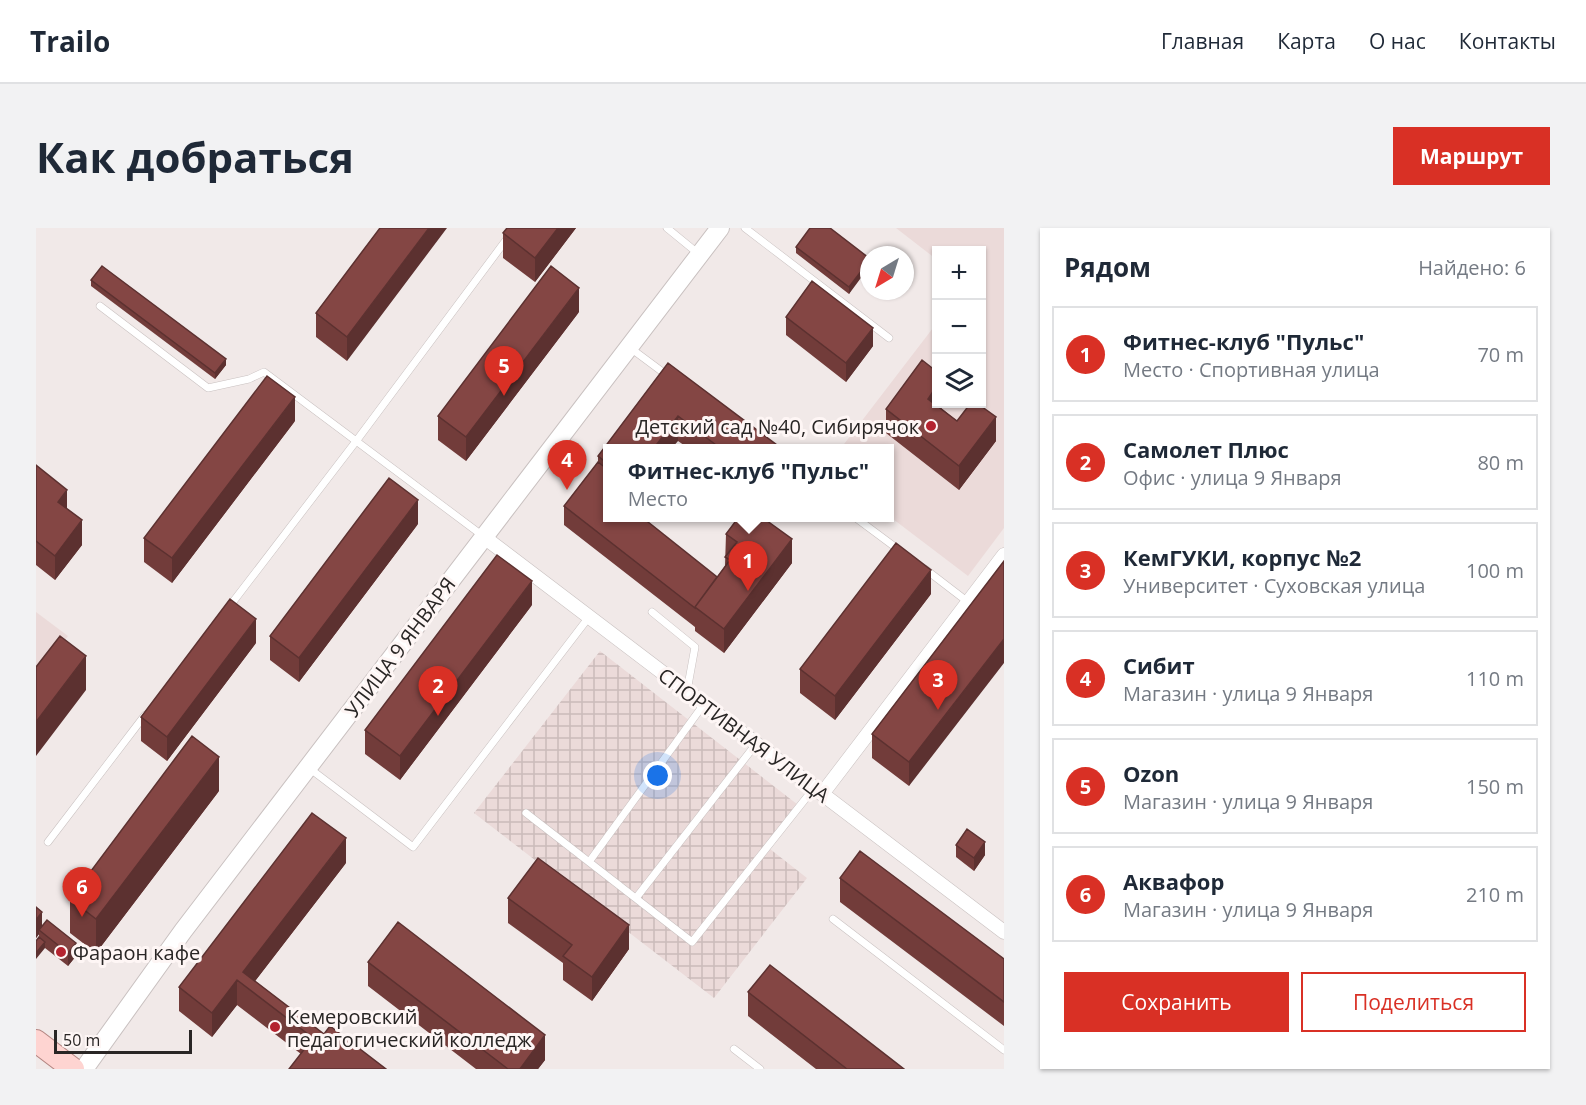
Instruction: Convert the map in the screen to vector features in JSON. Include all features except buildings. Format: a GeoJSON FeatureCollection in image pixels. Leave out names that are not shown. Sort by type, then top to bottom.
{"type":"FeatureCollection","features":[{"type":"Feature","properties":{"kind":"main road"},"geometry":{"type":"LineString","coordinates":[[36,1041],[73,1069]]}},
{"type":"Feature","properties":{"kind":"street","name":"УЛИЦА 9 ЯНВАРЯ"},"geometry":{"type":"LineString","coordinates":[[84,1069],[183,931],[720,228]]}},
{"type":"Feature","properties":{"kind":"street","name":"СПОРТИВНАЯ УЛИЦА"},"geometry":{"type":"LineString","coordinates":[[484,537],[1004,932]]}},
{"type":"Feature","properties":{"kind":"street"},"geometry":{"type":"LineString","coordinates":[[818,791],[1004,555]]}},
{"type":"Feature","properties":{"kind":"lane"},"geometry":{"type":"LineString","coordinates":[[226,611],[357,440],[514,228]]}},
{"type":"Feature","properties":{"kind":"lane"},"geometry":{"type":"LineString","coordinates":[[667,228],[700,255]]}},
{"type":"Feature","properties":{"kind":"lane"},"geometry":{"type":"LineString","coordinates":[[745,228],[889,338]]}},
{"type":"Feature","properties":{"kind":"lane"},"geometry":{"type":"LineString","coordinates":[[100,306],[208,388],[249,379],[264,372],[484,537]]}},
{"type":"Feature","properties":{"kind":"lane"},"geometry":{"type":"LineString","coordinates":[[629,347],[673,380]]}},
{"type":"Feature","properties":{"kind":"lane"},"geometry":{"type":"LineString","coordinates":[[861,522],[903,553]]}},
{"type":"Feature","properties":{"kind":"lane"},"geometry":{"type":"LineString","coordinates":[[922,567],[969,602]]}},
{"type":"Feature","properties":{"kind":"lane"},"geometry":{"type":"LineString","coordinates":[[652,612],[695,647],[687,691]]}},
{"type":"Feature","properties":{"kind":"lane"},"geometry":{"type":"LineString","coordinates":[[308,767],[413,847],[590,617]]}},
{"type":"Feature","properties":{"kind":"lane"},"geometry":{"type":"LineString","coordinates":[[589,862],[704,704]]}},
{"type":"Feature","properties":{"kind":"lane"},"geometry":{"type":"LineString","coordinates":[[48,842],[153,706]]}},
{"type":"Feature","properties":{"kind":"lane"},"geometry":{"type":"LineString","coordinates":[[636,898],[756,744]]}},
{"type":"Feature","properties":{"kind":"lane"},"geometry":{"type":"LineString","coordinates":[[526,813],[692,942],[818,791]]}},
{"type":"Feature","properties":{"kind":"lane"},"geometry":{"type":"LineString","coordinates":[[833,919],[1004,1050]]}},
{"type":"Feature","properties":{"kind":"lane"},"geometry":{"type":"LineString","coordinates":[[734,1049],[760,1069]]}},
{"type":"Feature","properties":{"kind":"shaded area","name":"Детский сад №40, Сибирячок"},"geometry":{"type":"Polygon","coordinates":[[[896,228],[1004,228],[1004,528],[968,576],[894,520],[894,444],[844,444],[932,329],[932,408],[986,408],[986,246],[932,246],[932,256],[896,228]]]}},
{"type":"Feature","properties":{"kind":"shaded area"},"geometry":{"type":"Polygon","coordinates":[[[36,612],[68,636],[36,679],[36,612]]]}},
{"type":"Feature","properties":{"kind":"shaded area"},"geometry":{"type":"Polygon","coordinates":[[[600,651],[802,808],[770,849],[807,878],[714,998],[474,813],[600,651]]]}},
{"type":"Feature","properties":{"kind":"place","name":"Ozon"},"geometry":{"type":"Point","coordinates":[504,396]}},
{"type":"Feature","properties":{"kind":"place","name":"Детский сад №40, Сибирячок"},"geometry":{"type":"Point","coordinates":[931,426]}},
{"type":"Feature","properties":{"kind":"place","name":"Сибит"},"geometry":{"type":"Point","coordinates":[567,490]}},
{"type":"Feature","properties":{"kind":"place","name":"Фитнес-клуб \"Пульс\""},"geometry":{"type":"Point","coordinates":[748,591]}},
{"type":"Feature","properties":{"kind":"place","name":"КемГУКИ, корпус №2"},"geometry":{"type":"Point","coordinates":[938,710]}},
{"type":"Feature","properties":{"kind":"place","name":"Самолет Плюс"},"geometry":{"type":"Point","coordinates":[438,716]}},
{"type":"Feature","properties":{"kind":"place","name":"Аквафор"},"geometry":{"type":"Point","coordinates":[82,917]}},
{"type":"Feature","properties":{"kind":"place","name":"Фараон кафе"},"geometry":{"type":"Point","coordinates":[61,952]}},
{"type":"Feature","properties":{"kind":"place","name":"Кемеровский педагогический колледж"},"geometry":{"type":"Point","coordinates":[275,1027]}}]}
